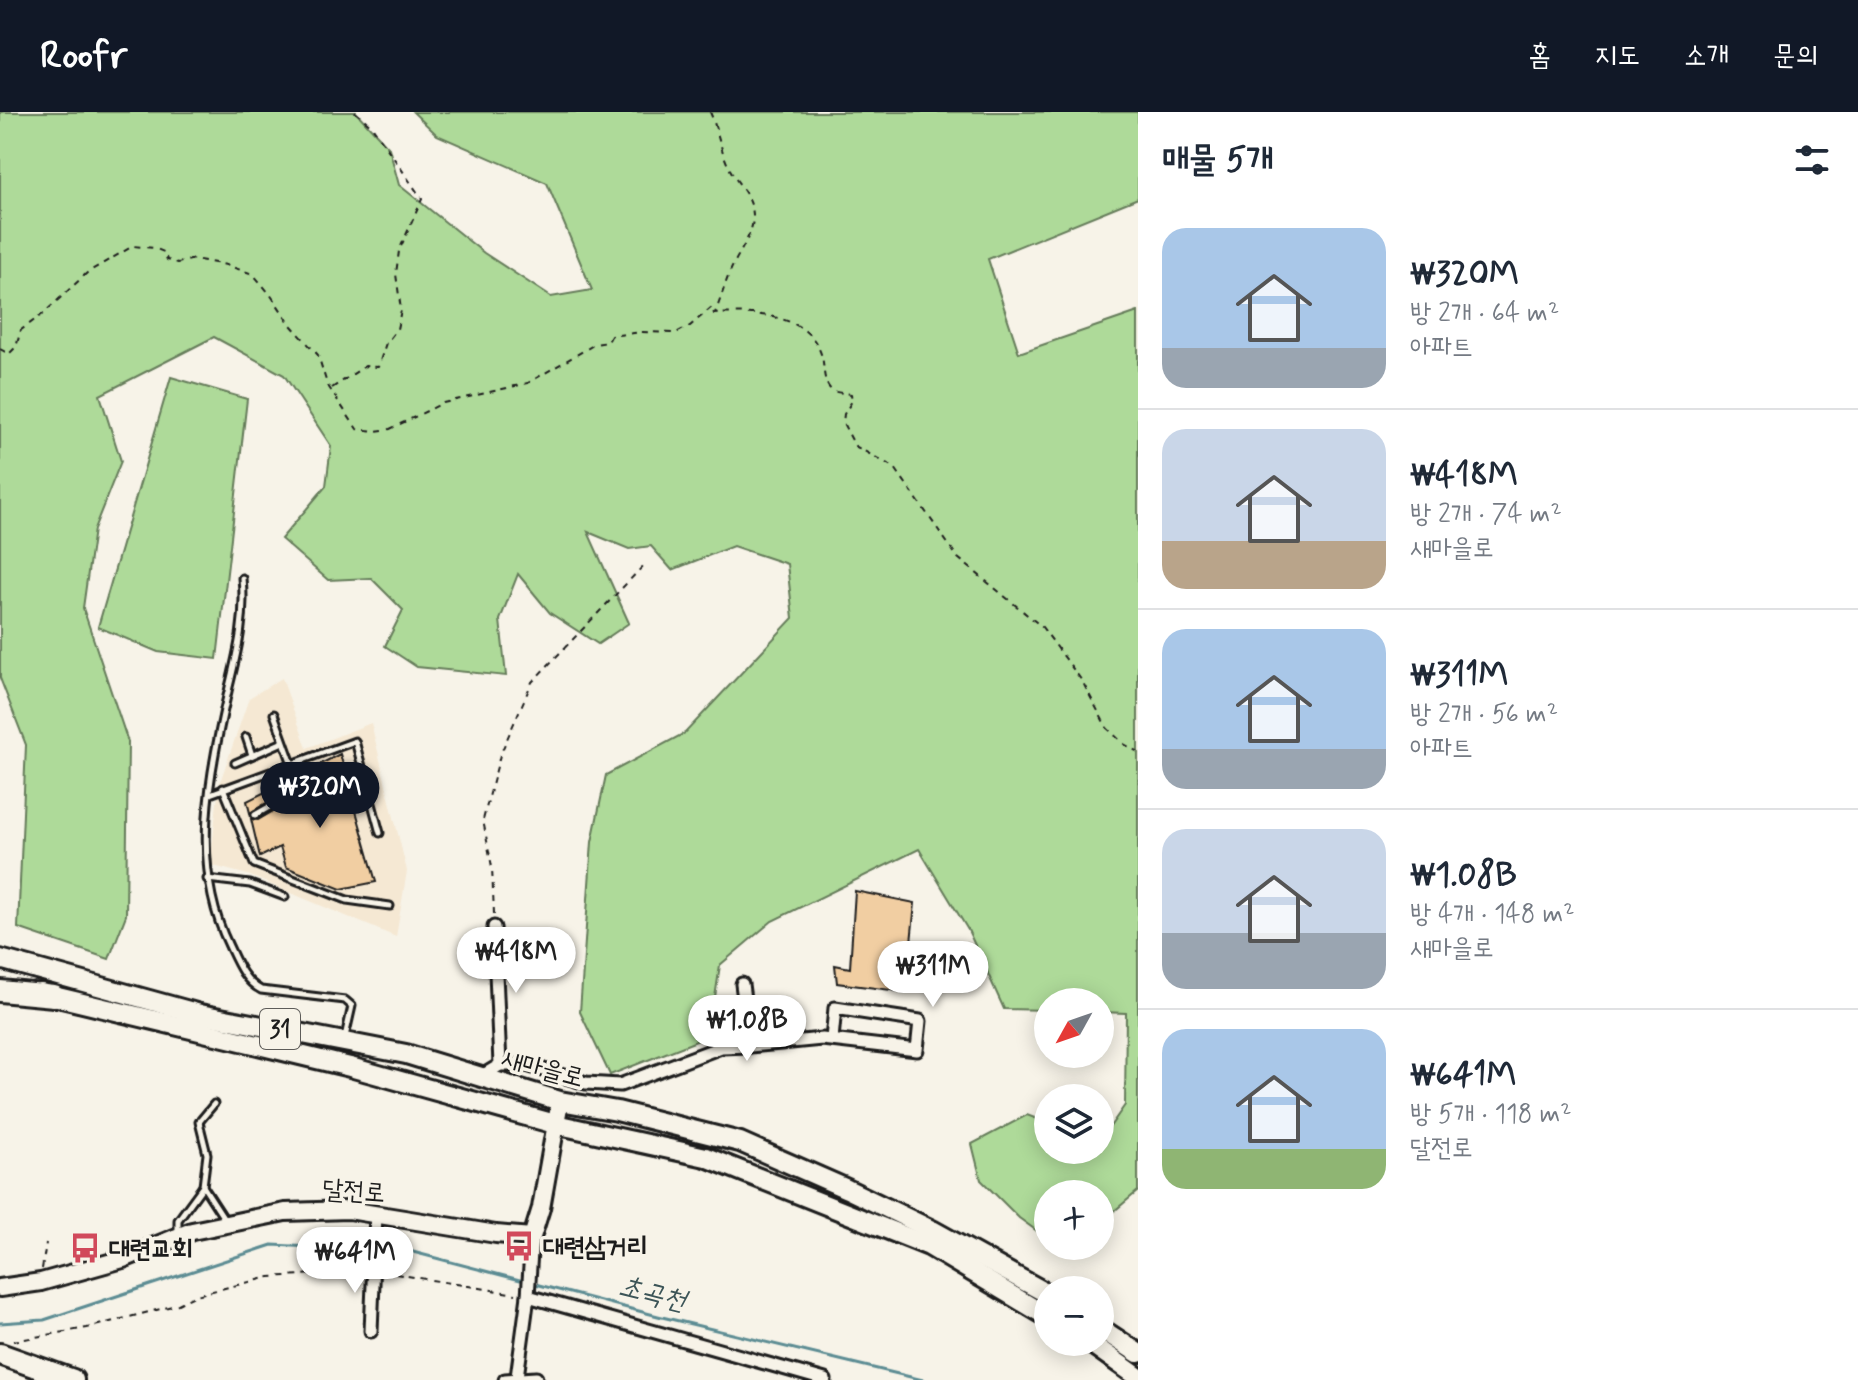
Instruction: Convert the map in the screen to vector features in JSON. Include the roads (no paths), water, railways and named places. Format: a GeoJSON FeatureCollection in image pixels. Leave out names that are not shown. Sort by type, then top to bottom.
{"type":"FeatureCollection","features":[{"type":"Feature","properties":{"kind":"highway"},"geometry":{"type":"LineString","coordinates":[[0,991],[54,996]]}},
{"type":"Feature","properties":{"kind":"highway"},"geometry":{"type":"LineString","coordinates":[[2,1348],[73,1380]]}},
{"type":"Feature","properties":{"kind":"main road","name":"새마을로"},"geometry":{"type":"LineString","coordinates":[[0,959],[200,1014],[406,1054],[560,1101],[617,1111],[740,1142],[932,1230],[1034,1286]]}},
{"type":"Feature","properties":{"kind":"main road","name":"새마을로"},"geometry":{"type":"LineString","coordinates":[[0,981],[350,1067],[555,1124],[706,1157],[929,1246],[1034,1309]]}},
{"type":"Feature","properties":{"kind":"main road"},"geometry":{"type":"LineString","coordinates":[[1114,1337],[1138,1353]]}},
{"type":"Feature","properties":{"kind":"main road"},"geometry":{"type":"LineString","coordinates":[[1109,1356],[1138,1377]]}},
{"type":"Feature","properties":{"kind":"street","name":"새마을로"},"geometry":{"type":"LineString","coordinates":[[494,927],[500,1065]]}},
{"type":"Feature","properties":{"kind":"street"},"geometry":{"type":"LineString","coordinates":[[742,984],[750,1046]]}},
{"type":"Feature","properties":{"kind":"street"},"geometry":{"type":"LineString","coordinates":[[480,1077],[500,1065],[527,1065],[586,1083],[620,1085],[721,1047],[832,1039],[917,1050],[920,1021],[835,1008],[832,1039]]}},
{"type":"Feature","properties":{"kind":"street"},"geometry":{"type":"LineString","coordinates":[[536,1378],[511,1379],[528,1294],[532,1237],[541,1208],[560,1101]]}},
{"type":"Feature","properties":{"kind":"street","name":"달전로"},"geometry":{"type":"LineString","coordinates":[[0,1288],[41,1282],[123,1259],[178,1237],[285,1212],[349,1210],[376,1217],[532,1237]]}},
{"type":"Feature","properties":{"kind":"street"},"geometry":{"type":"LineString","coordinates":[[371,1331],[376,1217]]}},
{"type":"Feature","properties":{"kind":"street"},"geometry":{"type":"LineString","coordinates":[[528,1294],[825,1380]]}},
{"type":"Feature","properties":{"kind":"lane"},"geometry":{"type":"LineString","coordinates":[[242,578],[245,602],[240,646],[206,809],[207,879],[221,929],[240,970],[261,990],[345,1000],[352,1006],[344,1042]]}},
{"type":"Feature","properties":{"kind":"lane"},"geometry":{"type":"LineString","coordinates":[[255,815],[301,789],[274,714]]}},
{"type":"Feature","properties":{"kind":"lane"},"geometry":{"type":"LineString","coordinates":[[246,737],[252,755]]}},
{"type":"Feature","properties":{"kind":"lane"},"geometry":{"type":"LineString","coordinates":[[209,794],[355,741],[380,833]]}},
{"type":"Feature","properties":{"kind":"lane"},"geometry":{"type":"LineString","coordinates":[[235,763],[283,742]]}},
{"type":"Feature","properties":{"kind":"lane"},"geometry":{"type":"LineString","coordinates":[[223,788],[254,864],[347,900],[390,906]]}},
{"type":"Feature","properties":{"kind":"lane"},"geometry":{"type":"LineString","coordinates":[[207,879],[250,884],[285,897]]}},
{"type":"Feature","properties":{"kind":"lane"},"geometry":{"type":"LineString","coordinates":[[178,1237],[178,1220],[203,1186],[207,1154],[199,1122],[214,1104]]}},
{"type":"Feature","properties":{"kind":"lane"},"geometry":{"type":"LineString","coordinates":[[203,1186],[227,1224]]}},
{"type":"Feature","properties":{"kind":"waterway","name":"초곡천"},"geometry":{"type":"LineString","coordinates":[[0,1323],[44,1320],[272,1245],[371,1250]]}},
{"type":"Feature","properties":{"kind":"waterway","name":"초곡천"},"geometry":{"type":"LineString","coordinates":[[379,1250],[409,1251],[658,1316],[923,1380]]}},
{"type":"Feature","properties":{"kind":"place","name":"대련삼거리"},"geometry":{"type":"Point","coordinates":[519,1246]}},
{"type":"Feature","properties":{"kind":"place","name":"대련교회"},"geometry":{"type":"Point","coordinates":[85,1248]}}]}
